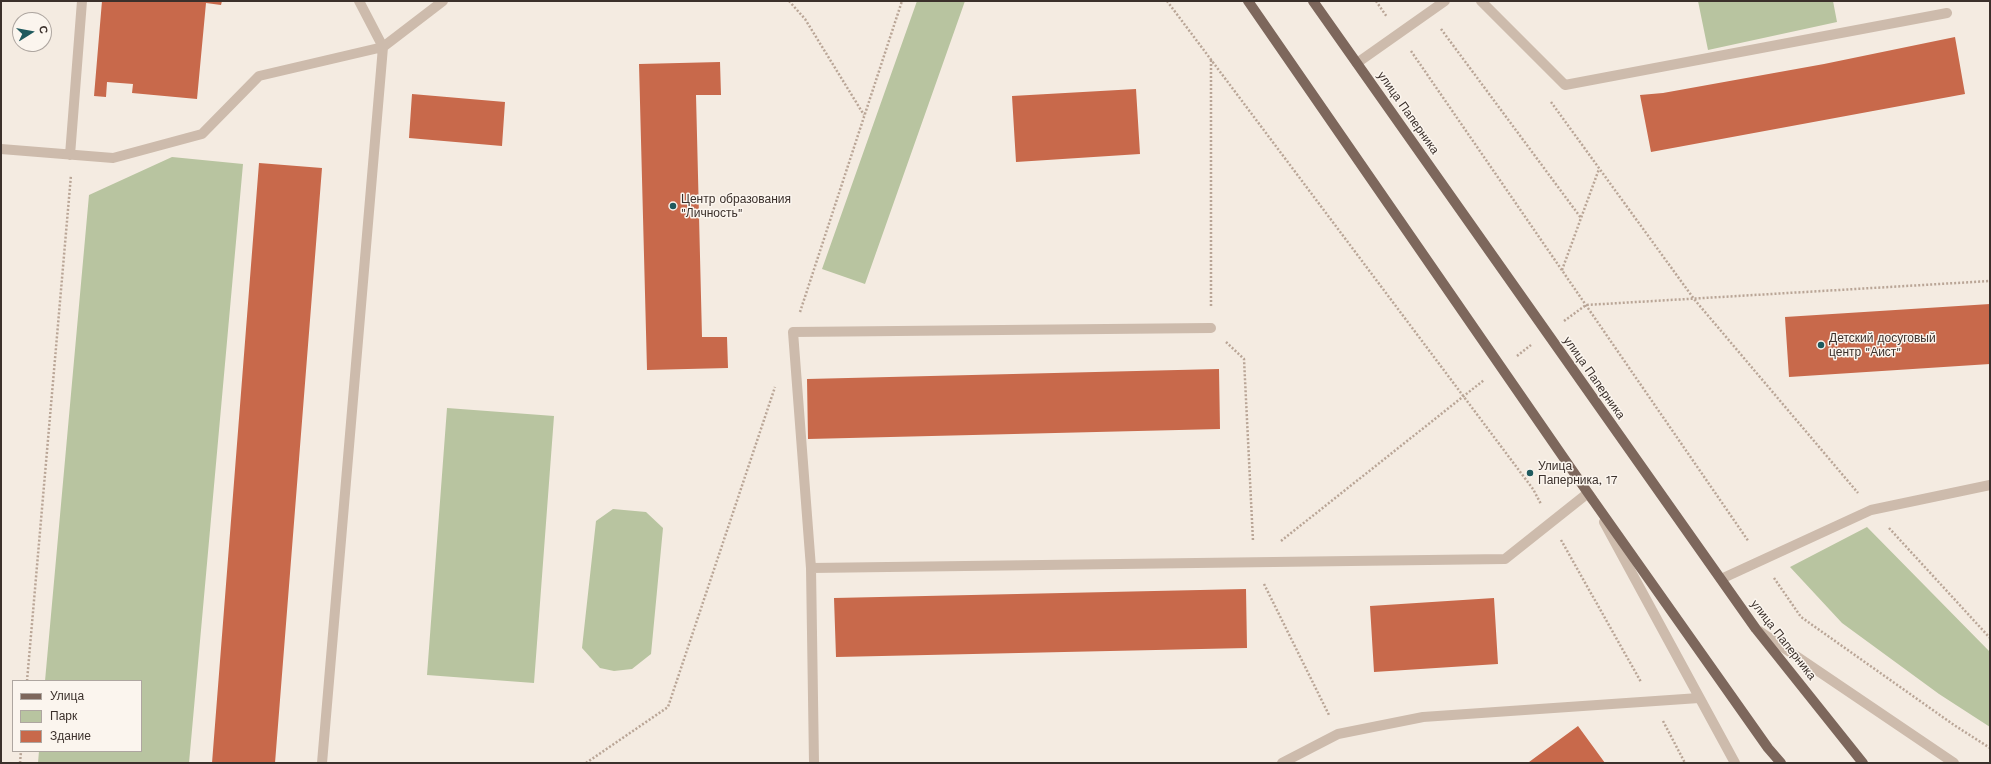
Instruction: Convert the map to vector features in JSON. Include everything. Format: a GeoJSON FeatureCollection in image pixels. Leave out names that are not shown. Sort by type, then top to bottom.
{"type":"FeatureCollection","features":[{"type":"Feature","properties":{"kind":"main road"},"geometry":{"type":"LineString","coordinates":[[1248,1],[1588,493],[1768,748],[1781,763]]}},
{"type":"Feature","properties":{"kind":"main road","name":"улица Паперника"},"geometry":{"type":"LineString","coordinates":[[1313,1],[1756,629],[1863,763]]}},
{"type":"Feature","properties":{"kind":"street"},"geometry":{"type":"LineString","coordinates":[[71,155],[82,1]]}},
{"type":"Feature","properties":{"kind":"street"},"geometry":{"type":"LineString","coordinates":[[322,763],[383,47],[359,1]]}},
{"type":"Feature","properties":{"kind":"street"},"geometry":{"type":"LineString","coordinates":[[1,149],[113,158],[202,134],[259,76],[383,47],[443,1]]}},
{"type":"Feature","properties":{"kind":"street"},"geometry":{"type":"LineString","coordinates":[[1357,63],[1446,1]]}},
{"type":"Feature","properties":{"kind":"street"},"geometry":{"type":"LineString","coordinates":[[1481,1],[1566,85],[1947,13]]}},
{"type":"Feature","properties":{"kind":"street"},"geometry":{"type":"LineString","coordinates":[[814,763],[812,568],[793,332],[1211,328]]}},
{"type":"Feature","properties":{"kind":"street"},"geometry":{"type":"LineString","coordinates":[[1721,579],[1871,510],[1990,484]]}},
{"type":"Feature","properties":{"kind":"street"},"geometry":{"type":"LineString","coordinates":[[812,568],[1505,559],[1588,493],[1735,763]]}},
{"type":"Feature","properties":{"kind":"street"},"geometry":{"type":"LineString","coordinates":[[1756,629],[1954,763]]}},
{"type":"Feature","properties":{"kind":"street"},"geometry":{"type":"LineString","coordinates":[[1282,763],[1338,734],[1423,717],[1651,700],[1699,698]]}},
{"type":"Feature","properties":{"kind":"path"},"geometry":{"type":"LineString","coordinates":[[789,1],[805,19],[865,116]]}},
{"type":"Feature","properties":{"kind":"path"},"geometry":{"type":"LineString","coordinates":[[793,332],[902,1]]}},
{"type":"Feature","properties":{"kind":"path"},"geometry":{"type":"LineString","coordinates":[[1167,1],[1533,489],[1685,763]]}},
{"type":"Feature","properties":{"kind":"path"},"geometry":{"type":"LineString","coordinates":[[1376,1],[1801,616],[1954,725],[1990,748]]}},
{"type":"Feature","properties":{"kind":"path"},"geometry":{"type":"LineString","coordinates":[[1429,12],[1581,218]]}},
{"type":"Feature","properties":{"kind":"path"},"geometry":{"type":"LineString","coordinates":[[1211,60],[1211,328],[1244,359],[1254,562],[1338,734]]}},
{"type":"Feature","properties":{"kind":"path"},"geometry":{"type":"LineString","coordinates":[[1548,98],[1694,299],[1871,510],[1990,638]]}},
{"type":"Feature","properties":{"kind":"path"},"geometry":{"type":"LineString","coordinates":[[27,680],[71,155]]}},
{"type":"Feature","properties":{"kind":"path"},"geometry":{"type":"LineString","coordinates":[[1561,270],[1599,169]]}},
{"type":"Feature","properties":{"kind":"path"},"geometry":{"type":"LineString","coordinates":[[1254,562],[1463,396],[1586,305],[1990,281]]}},
{"type":"Feature","properties":{"kind":"path"},"geometry":{"type":"LineString","coordinates":[[586,763],[668,707],[777,383]]}},
{"type":"Feature","properties":{"kind":"path"},"geometry":{"type":"LineString","coordinates":[[20,763],[21,752]]}},
{"type":"Feature","properties":{"kind":"green space"},"geometry":{"type":"Polygon","coordinates":[[[917,1],[965,1],[865,284],[822,269],[917,1]]]}},
{"type":"Feature","properties":{"kind":"green space"},"geometry":{"type":"Polygon","coordinates":[[[1698,1],[1833,1],[1837,22],[1708,50],[1698,1]]]}},
{"type":"Feature","properties":{"kind":"green space"},"geometry":{"type":"Polygon","coordinates":[[[172,157],[243,164],[189,763],[38,763],[39,752],[142,752],[142,680],[45,680],[89,195],[172,157]]]}},
{"type":"Feature","properties":{"kind":"green space"},"geometry":{"type":"Polygon","coordinates":[[[447,408],[554,416],[534,683],[427,675],[447,408]]]}},
{"type":"Feature","properties":{"kind":"green space"},"geometry":{"type":"Polygon","coordinates":[[[613,509],[646,512],[663,528],[651,654],[632,669],[614,671],[600,668],[582,648],[596,521],[613,509]]]}},
{"type":"Feature","properties":{"kind":"green space"},"geometry":{"type":"Polygon","coordinates":[[[1867,527],[1990,652],[1990,727],[1939,694],[1842,623],[1790,567],[1867,527]]]}},
{"type":"Feature","properties":{"kind":"building"},"geometry":{"type":"Polygon","coordinates":[[[102,1],[222,1],[221,5],[206,3],[197,99],[132,93],[133,84],[107,82],[106,97],[94,96],[102,1]]]}},
{"type":"Feature","properties":{"kind":"building"},"geometry":{"type":"Polygon","coordinates":[[[1955,37],[1965,94],[1651,152],[1640,95],[1663,93],[1824,64],[1955,37]]]}},
{"type":"Feature","properties":{"kind":"building"},"geometry":{"type":"Polygon","coordinates":[[[720,62],[721,95],[696,95],[702,337],[727,337],[728,368],[647,370],[639,64],[720,62]]]}},
{"type":"Feature","properties":{"kind":"building"},"geometry":{"type":"Polygon","coordinates":[[[1136,89],[1140,154],[1016,162],[1012,96],[1136,89]]]}},
{"type":"Feature","properties":{"kind":"building"},"geometry":{"type":"Polygon","coordinates":[[[412,94],[505,102],[502,146],[409,138],[412,94]]]}},
{"type":"Feature","properties":{"kind":"building"},"geometry":{"type":"Polygon","coordinates":[[[259,163],[322,168],[275,763],[212,763],[259,163]]]}},
{"type":"Feature","properties":{"kind":"building"},"geometry":{"type":"Polygon","coordinates":[[[1990,304],[1990,364],[1789,377],[1785,317],[1990,304]]]}},
{"type":"Feature","properties":{"kind":"building"},"geometry":{"type":"Polygon","coordinates":[[[1219,369],[1220,429],[808,439],[807,379],[1219,369]]]}},
{"type":"Feature","properties":{"kind":"building"},"geometry":{"type":"Polygon","coordinates":[[[1246,589],[1247,648],[836,657],[834,598],[1246,589]]]}},
{"type":"Feature","properties":{"kind":"building"},"geometry":{"type":"Polygon","coordinates":[[[1494,598],[1498,664],[1374,672],[1370,606],[1494,598]]]}},
{"type":"Feature","properties":{"kind":"building"},"geometry":{"type":"Polygon","coordinates":[[[1578,726],[1605,763],[1529,762],[1578,726]]]}},
{"type":"Feature","properties":{"kind":"place","name":"Центр образования \"Личность\""},"geometry":{"type":"Point","coordinates":[673,206]}},
{"type":"Feature","properties":{"kind":"place","name":"Детский досуговый центр \"Аист\""},"geometry":{"type":"Point","coordinates":[1821,345]}},
{"type":"Feature","properties":{"kind":"place","name":"Улица Паперника, 17"},"geometry":{"type":"Point","coordinates":[1530,473]}}]}
